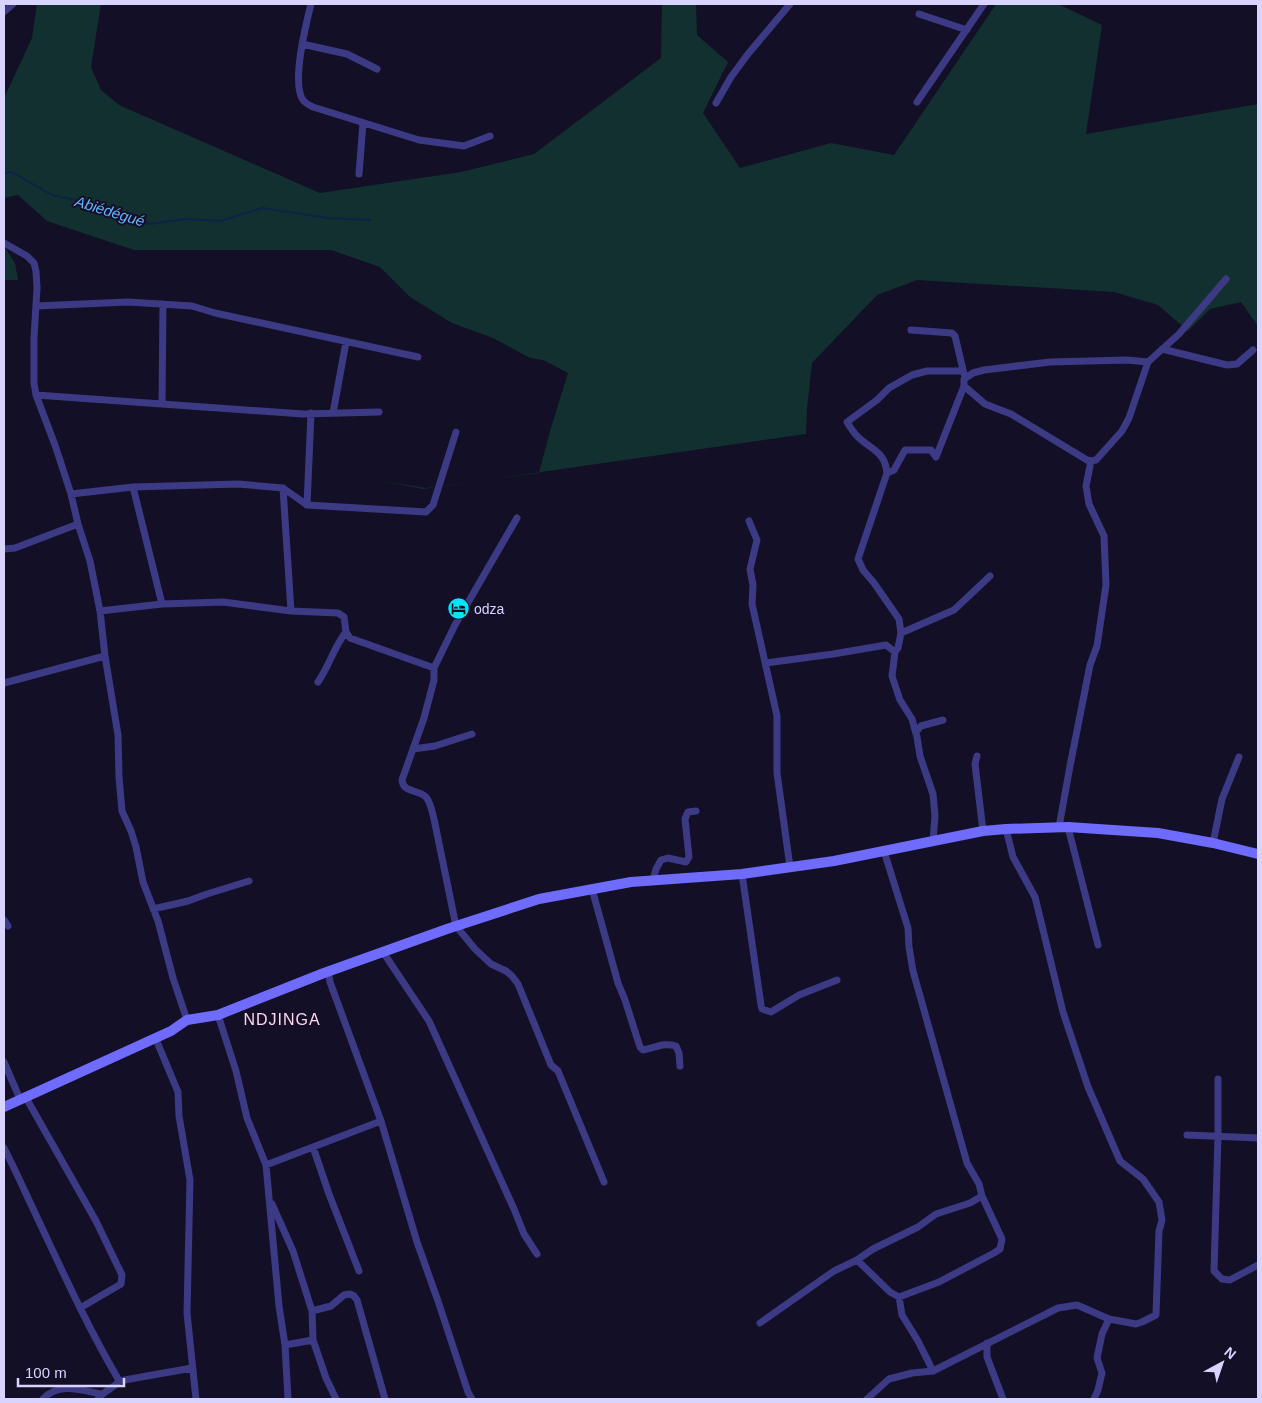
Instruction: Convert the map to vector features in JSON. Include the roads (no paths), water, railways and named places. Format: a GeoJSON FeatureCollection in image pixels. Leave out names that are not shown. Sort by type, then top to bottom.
{"type":"FeatureCollection","features":[{"type":"Feature","properties":{"kind":"street"},"geometry":{"type":"LineString","coordinates":[[4,12],[13,4]]}},
{"type":"Feature","properties":{"kind":"street"},"geometry":{"type":"LineString","coordinates":[[311,4],[302,44],[299,88],[302,99],[306,104],[420,140],[464,146],[490,136]]}},
{"type":"Feature","properties":{"kind":"street"},"geometry":{"type":"LineString","coordinates":[[716,103],[731,77],[748,54],[790,4]]}},
{"type":"Feature","properties":{"kind":"street"},"geometry":{"type":"LineString","coordinates":[[917,102],[984,4]]}},
{"type":"Feature","properties":{"kind":"street"},"geometry":{"type":"LineString","coordinates":[[918,14],[967,30]]}},
{"type":"Feature","properties":{"kind":"street"},"geometry":{"type":"LineString","coordinates":[[302,44],[347,54],[377,69]]}},
{"type":"Feature","properties":{"kind":"street"},"geometry":{"type":"LineString","coordinates":[[360,174],[363,123]]}},
{"type":"Feature","properties":{"kind":"street"},"geometry":{"type":"LineString","coordinates":[[4,242],[27,256],[34,263],[36,271],[37,288],[34,338],[34,383],[36,395],[71,494],[90,561],[100,611],[105,656],[118,735],[122,811],[133,839],[143,882],[166,949],[172,978],[187,1020]]}},
{"type":"Feature","properties":{"kind":"street"},"geometry":{"type":"LineString","coordinates":[[911,330],[952,333],[955,336],[964,379],[985,404],[1011,414],[1087,460],[1092,461],[1096,460],[1122,431],[1129,418],[1148,362],[1179,334],[1226,279]]}},
{"type":"Feature","properties":{"kind":"street"},"geometry":{"type":"LineString","coordinates":[[36,306],[128,302],[192,306],[215,313],[418,357]]}},
{"type":"Feature","properties":{"kind":"street"},"geometry":{"type":"LineString","coordinates":[[162,403],[163,304]]}},
{"type":"Feature","properties":{"kind":"street"},"geometry":{"type":"LineString","coordinates":[[333,413],[346,342]]}},
{"type":"Feature","properties":{"kind":"street"},"geometry":{"type":"LineString","coordinates":[[1162,350],[1227,365],[1237,364],[1253,350]]}},
{"type":"Feature","properties":{"kind":"street"},"geometry":{"type":"LineString","coordinates":[[888,473],[894,470],[905,450],[931,450],[936,457],[964,379],[973,373],[1050,362],[1127,360],[1148,362]]}},
{"type":"Feature","properties":{"kind":"street"},"geometry":{"type":"LineString","coordinates":[[933,841],[935,816],[933,794],[920,756],[912,719],[900,700],[892,676],[895,652],[898,648],[901,633],[899,619],[863,570],[858,559],[888,473],[886,463],[876,451],[857,436],[847,422],[877,400],[889,388],[912,375],[927,371],[964,379]]}},
{"type":"Feature","properties":{"kind":"street"},"geometry":{"type":"LineString","coordinates":[[36,395],[311,414],[379,412]]}},
{"type":"Feature","properties":{"kind":"street"},"geometry":{"type":"LineString","coordinates":[[307,506],[311,414]]}},
{"type":"Feature","properties":{"kind":"street"},"geometry":{"type":"LineString","coordinates":[[71,494],[133,487],[238,484],[283,488],[307,506],[426,512],[433,505],[456,432]]}},
{"type":"Feature","properties":{"kind":"street"},"geometry":{"type":"LineString","coordinates":[[1092,461],[1086,486],[1089,504],[1104,536],[1106,585],[1097,646],[1090,665],[1070,766],[1064,827],[1098,945]]}},
{"type":"Feature","properties":{"kind":"street"},"geometry":{"type":"LineString","coordinates":[[133,487],[162,604]]}},
{"type":"Feature","properties":{"kind":"street"},"geometry":{"type":"LineString","coordinates":[[283,488],[291,611]]}},
{"type":"Feature","properties":{"kind":"street"},"geometry":{"type":"LineString","coordinates":[[517,518],[455,625],[434,668],[434,680],[424,718],[402,784],[405,788],[424,795],[430,802],[456,926],[480,954],[491,964],[506,971],[518,984],[551,1065],[558,1071],[604,1182]]}},
{"type":"Feature","properties":{"kind":"street"},"geometry":{"type":"LineString","coordinates":[[749,521],[757,540],[750,569],[752,604],[777,716],[776,773],[790,868]]}},
{"type":"Feature","properties":{"kind":"street"},"geometry":{"type":"LineString","coordinates":[[4,549],[15,548],[78,524]]}},
{"type":"Feature","properties":{"kind":"street"},"geometry":{"type":"LineString","coordinates":[[901,633],[954,610],[990,576]]}},
{"type":"Feature","properties":{"kind":"street"},"geometry":{"type":"LineString","coordinates":[[100,611],[162,604],[223,602],[291,611],[338,613],[344,617],[346,632],[350,638],[434,668]]}},
{"type":"Feature","properties":{"kind":"street"},"geometry":{"type":"LineString","coordinates":[[318,682],[326,670],[339,641],[346,632]]}},
{"type":"Feature","properties":{"kind":"street"},"geometry":{"type":"LineString","coordinates":[[766,663],[886,645],[895,652]]}},
{"type":"Feature","properties":{"kind":"street"},"geometry":{"type":"LineString","coordinates":[[4,683],[105,656]]}},
{"type":"Feature","properties":{"kind":"street"},"geometry":{"type":"LineString","coordinates":[[916,732],[922,726],[943,720]]}},
{"type":"Feature","properties":{"kind":"street"},"geometry":{"type":"LineString","coordinates":[[413,749],[435,746],[472,734]]}},
{"type":"Feature","properties":{"kind":"street"},"geometry":{"type":"LineString","coordinates":[[977,756],[975,764],[983,831]]}},
{"type":"Feature","properties":{"kind":"street"},"geometry":{"type":"LineString","coordinates":[[1213,843],[1222,799],[1239,757]]}},
{"type":"Feature","properties":{"kind":"street"},"geometry":{"type":"LineString","coordinates":[[653,880],[661,860],[668,858],[686,862],[689,857],[685,820],[688,812],[696,811]]}},
{"type":"Feature","properties":{"kind":"street"},"geometry":{"type":"LineString","coordinates":[[4,1107],[171,1031],[187,1020],[218,1014],[383,952],[539,899],[631,882],[742,874],[790,868],[983,831],[1006,829],[1064,827],[1158,833],[1213,843],[1258,854]]}},
{"type":"Feature","properties":{"kind":"street"},"geometry":{"type":"LineString","coordinates":[[867,1399],[889,1379],[912,1373],[933,1371],[1058,1308],[1077,1305],[1109,1319],[1136,1324],[1156,1315],[1159,1231],[1162,1220],[1159,1202],[1143,1179],[1120,1161],[1088,1087],[1063,1012],[1035,897],[1013,857],[1006,829]]}},
{"type":"Feature","properties":{"kind":"street"},"geometry":{"type":"LineString","coordinates":[[858,1260],[890,1292],[900,1297],[939,1282],[1000,1250],[1002,1239],[982,1196],[979,1184],[967,1163],[913,971],[908,928],[884,851]]}},
{"type":"Feature","properties":{"kind":"street"},"geometry":{"type":"LineString","coordinates":[[742,874],[762,1009],[766,1012],[771,1012],[799,995],[838,980]]}},
{"type":"Feature","properties":{"kind":"street"},"geometry":{"type":"LineString","coordinates":[[153,909],[188,901],[249,881]]}},
{"type":"Feature","properties":{"kind":"street"},"geometry":{"type":"LineString","coordinates":[[592,889],[618,983],[640,1047],[644,1050],[664,1044],[676,1046],[679,1053],[680,1066]]}},
{"type":"Feature","properties":{"kind":"street"},"geometry":{"type":"LineString","coordinates":[[383,952],[430,1021],[524,1234],[537,1254]]}},
{"type":"Feature","properties":{"kind":"street"},"geometry":{"type":"LineString","coordinates":[[325,974],[329,976],[381,1120],[417,1242],[472,1399]]}},
{"type":"Feature","properties":{"kind":"street"},"geometry":{"type":"LineString","coordinates":[[218,1014],[236,1071],[247,1118],[266,1165],[279,1306],[285,1345],[288,1399]]}},
{"type":"Feature","properties":{"kind":"street"},"geometry":{"type":"LineString","coordinates":[[155,1037],[178,1092],[179,1116],[190,1180],[187,1312],[196,1399]]}},
{"type":"Feature","properties":{"kind":"street"},"geometry":{"type":"LineString","coordinates":[[4,1062],[23,1098],[96,1221],[122,1275],[120,1284],[80,1308]]}},
{"type":"Feature","properties":{"kind":"street"},"geometry":{"type":"LineString","coordinates":[[1218,1080],[1214,1272],[1222,1279],[1230,1280],[1258,1264]]}},
{"type":"Feature","properties":{"kind":"street"},"geometry":{"type":"LineString","coordinates":[[266,1165],[381,1120]]}},
{"type":"Feature","properties":{"kind":"street"},"geometry":{"type":"LineString","coordinates":[[1187,1135],[1258,1138]]}},
{"type":"Feature","properties":{"kind":"street"},"geometry":{"type":"LineString","coordinates":[[313,1147],[359,1271]]}},
{"type":"Feature","properties":{"kind":"street"},"geometry":{"type":"LineString","coordinates":[[4,1148],[80,1308],[119,1381]]}},
{"type":"Feature","properties":{"kind":"street"},"geometry":{"type":"LineString","coordinates":[[760,1324],[834,1271],[918,1227],[936,1214],[982,1196]]}},
{"type":"Feature","properties":{"kind":"street"},"geometry":{"type":"LineString","coordinates":[[268,1197],[293,1251],[312,1311],[314,1340],[326,1378],[336,1399]]}},
{"type":"Feature","properties":{"kind":"street"},"geometry":{"type":"LineString","coordinates":[[312,1311],[331,1306],[344,1295],[350,1294],[354,1296],[385,1399]]}},
{"type":"Feature","properties":{"kind":"street"},"geometry":{"type":"LineString","coordinates":[[900,1297],[902,1315],[918,1340],[933,1371]]}},
{"type":"Feature","properties":{"kind":"street"},"geometry":{"type":"LineString","coordinates":[[1094,1399],[1102,1373],[1097,1358],[1102,1334],[1109,1319]]}},
{"type":"Feature","properties":{"kind":"street"},"geometry":{"type":"LineString","coordinates":[[285,1345],[314,1340]]}},
{"type":"Feature","properties":{"kind":"street"},"geometry":{"type":"LineString","coordinates":[[987,1343],[987,1357],[1003,1399]]}},
{"type":"Feature","properties":{"kind":"street"},"geometry":{"type":"LineString","coordinates":[[43,1399],[53,1390],[70,1388],[99,1397],[116,1386],[119,1381],[192,1368]]}},
{"type":"Feature","properties":{"kind":"waterway","name":"Abiédégué"},"geometry":{"type":"LineString","coordinates":[[4,173],[12,172],[52,195],[108,207],[150,224],[185,219],[220,221],[262,208],[328,218],[370,220]]}},
{"type":"Feature","properties":{"kind":"place","name":"odza"},"geometry":{"type":"Point","coordinates":[458,609]}},
{"type":"Feature","properties":{"kind":"district","name":"NDJINGA"},"geometry":{"type":"Point","coordinates":[282,1019]}}]}
